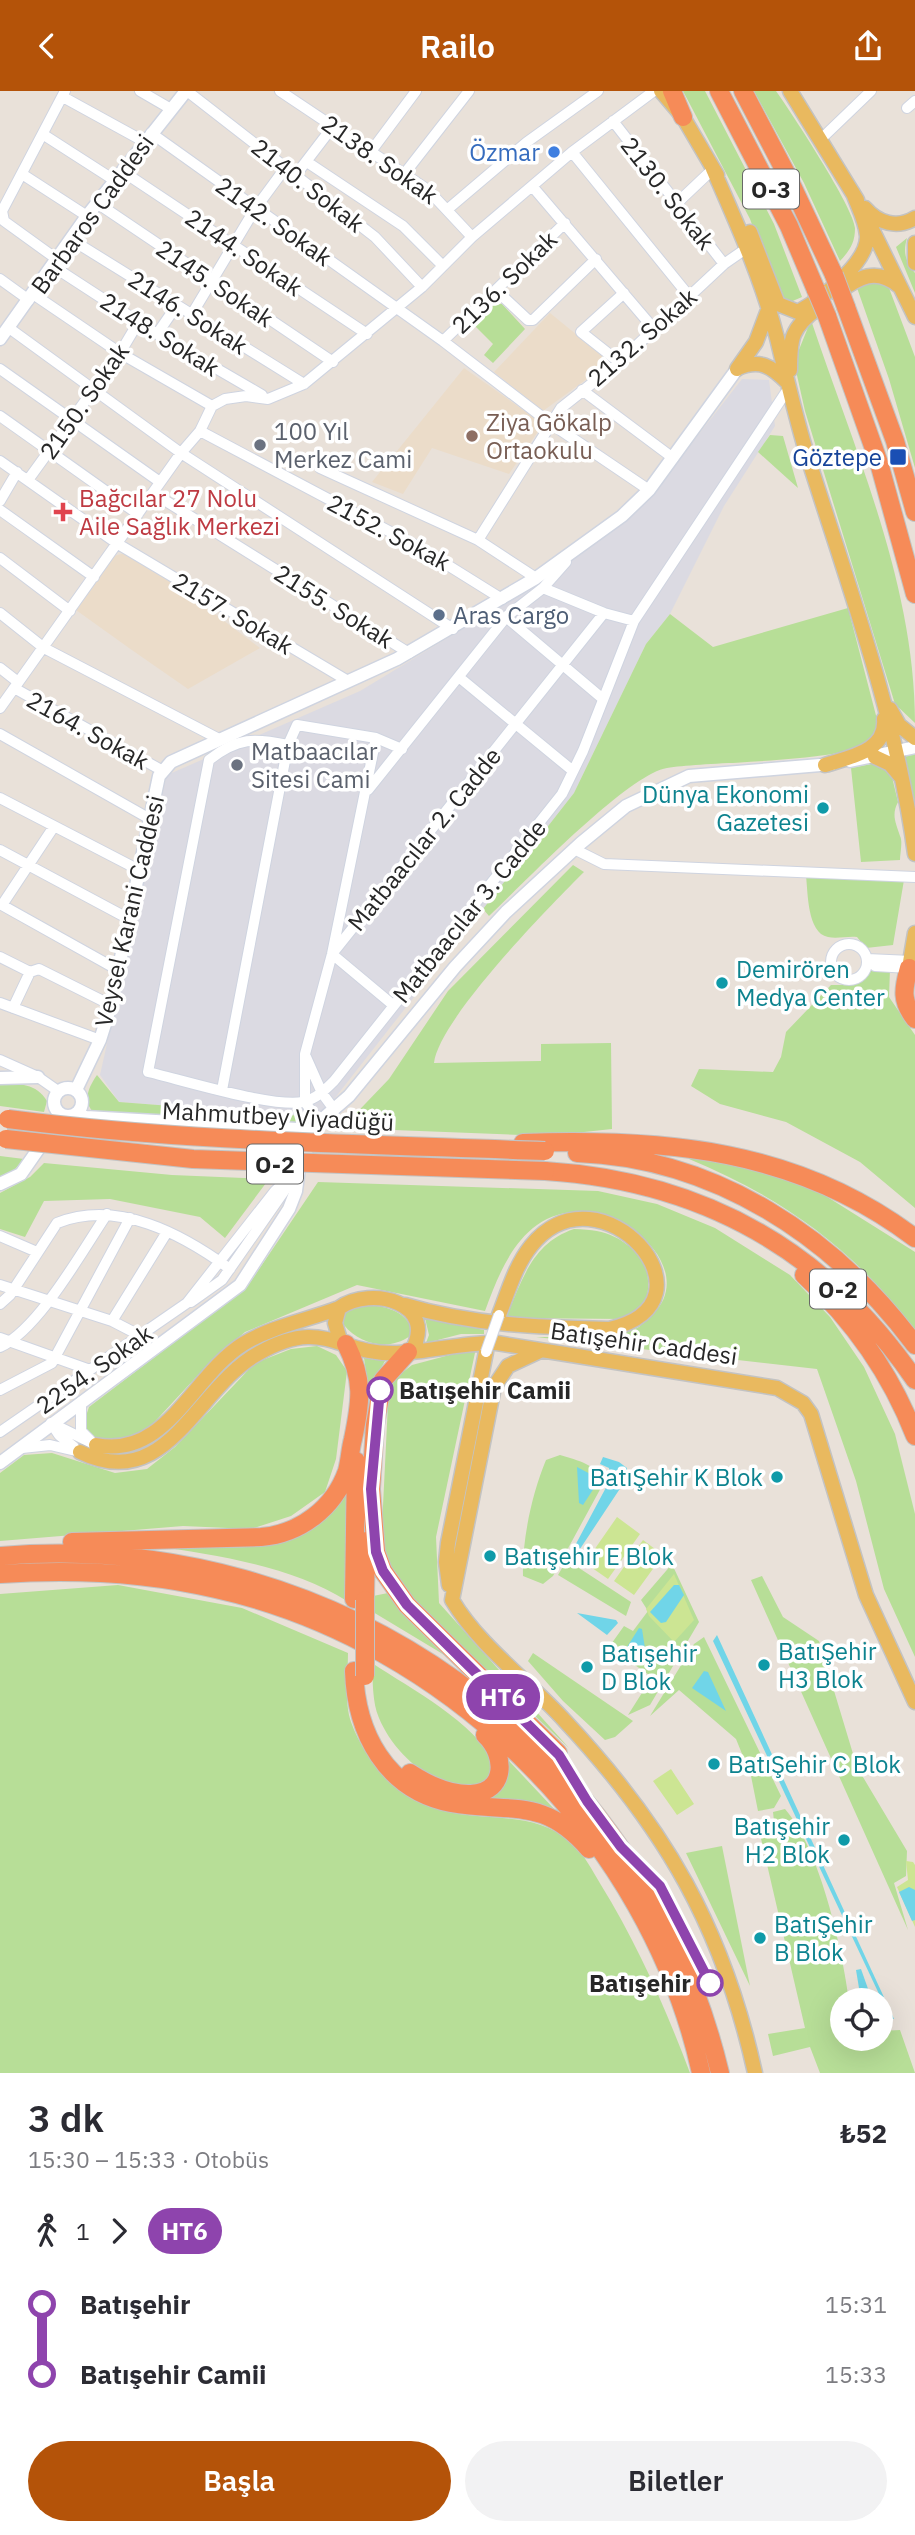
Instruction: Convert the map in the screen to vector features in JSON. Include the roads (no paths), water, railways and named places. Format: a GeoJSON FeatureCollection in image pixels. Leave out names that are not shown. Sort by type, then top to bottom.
{"type":"FeatureCollection","features":[{"type":"Feature","properties":{"kind":"highway"},"geometry":{"type":"LineString","coordinates":[[672,91],[683,117]]}},
{"type":"Feature","properties":{"kind":"highway","name":"O-3"},"geometry":{"type":"LineString","coordinates":[[719,91],[789,226],[827,316],[879,463],[915,594]]}},
{"type":"Feature","properties":{"kind":"highway","name":"O-3"},"geometry":{"type":"LineString","coordinates":[[743,91],[787,175],[834,275],[891,431],[915,512]]}},
{"type":"Feature","properties":{"kind":"highway"},"geometry":{"type":"LineString","coordinates":[[910,964],[903,996],[905,1005],[915,1019]]}},
{"type":"Feature","properties":{"kind":"highway","name":"Mahmutbey Viyadüğü"},"geometry":{"type":"LineString","coordinates":[[4,1119],[185,1138],[364,1147],[545,1147]]}},
{"type":"Feature","properties":{"kind":"highway","name":"Mahmutbey Viyadüğü"},"geometry":{"type":"LineString","coordinates":[[3,1139],[206,1160],[545,1171],[603,1177],[678,1195],[740,1221]]}},
{"type":"Feature","properties":{"kind":"highway"},"geometry":{"type":"LineString","coordinates":[[545,1147],[680,1145],[768,1163],[837,1190],[882,1215],[915,1238]]}},
{"type":"Feature","properties":{"kind":"highway","name":"O-2"},"geometry":{"type":"LineString","coordinates":[[545,1147],[607,1155],[690,1174],[744,1196],[817,1242],[866,1285],[915,1345]]}},
{"type":"Feature","properties":{"kind":"highway"},"geometry":{"type":"LineString","coordinates":[[740,1221],[805,1276],[848,1320],[892,1385],[915,1436]]}},
{"type":"Feature","properties":{"kind":"highway","name":"O-2"},"geometry":{"type":"LineString","coordinates":[[740,1221],[787,1249],[835,1287],[879,1332],[915,1380]]}},
{"type":"Feature","properties":{"kind":"highway"},"geometry":{"type":"LineString","coordinates":[[25,1554],[60,1542],[248,1538],[289,1531],[321,1511],[340,1485],[349,1463],[356,1423],[360,1375],[343,1344]]}},
{"type":"Feature","properties":{"kind":"highway"},"geometry":{"type":"LineString","coordinates":[[359,1599],[380,1390],[389,1371],[409,1352]]}},
{"type":"Feature","properties":{"kind":"highway"},"geometry":{"type":"LineString","coordinates":[[356,1423],[359,1599],[359,1674],[356,1706],[364,1732],[378,1757],[398,1777],[429,1797],[449,1803],[520,1807],[559,1822],[581,1841],[638,1909]]}},
{"type":"Feature","properties":{"kind":"highway"},"geometry":{"type":"LineString","coordinates":[[371,1489],[376,1552],[395,1592],[541,1734],[566,1765],[587,1801],[637,1872],[675,1942],[704,2015],[720,2073]]}},
{"type":"Feature","properties":{"kind":"highway"},"geometry":{"type":"LineString","coordinates":[[0,1556],[112,1554],[176,1562],[242,1577],[320,1604],[393,1640],[453,1677],[524,1734],[587,1801]]}},
{"type":"Feature","properties":{"kind":"highway"},"geometry":{"type":"LineString","coordinates":[[0,1574],[101,1572],[173,1580],[218,1589],[312,1620],[374,1650],[432,1685],[498,1735],[570,1809],[638,1909],[680,2001],[701,2073]]}},
{"type":"Feature","properties":{"kind":"highway"},"geometry":{"type":"LineString","coordinates":[[359,1674],[373,1726],[397,1761],[422,1780],[452,1791],[469,1794],[488,1789],[501,1772],[502,1764],[495,1744],[432,1685]]}},
{"type":"Feature","properties":{"kind":"main road","name":"Barbaros Caddesi"},"geometry":{"type":"LineString","coordinates":[[3,334],[56,264],[87,216],[186,91]]}},
{"type":"Feature","properties":{"kind":"main road"},"geometry":{"type":"LineString","coordinates":[[661,91],[683,117],[746,224],[778,304],[792,311],[801,310],[851,270],[864,251],[867,233],[853,193]]}},
{"type":"Feature","properties":{"kind":"main road"},"geometry":{"type":"LineString","coordinates":[[790,91],[853,193],[915,317]]}},
{"type":"Feature","properties":{"kind":"main road"},"geometry":{"type":"LineString","coordinates":[[713,169],[747,248],[768,310],[790,386],[794,413],[879,685],[897,751],[915,854]]}},
{"type":"Feature","properties":{"kind":"main road"},"geometry":{"type":"LineString","coordinates":[[853,193],[880,220],[896,225],[915,218]]}},
{"type":"Feature","properties":{"kind":"main road"},"geometry":{"type":"LineString","coordinates":[[915,243],[915,263]]}},
{"type":"Feature","properties":{"kind":"main road"},"geometry":{"type":"LineString","coordinates":[[790,386],[790,339],[808,315],[849,284],[870,275],[887,277],[908,300]]}},
{"type":"Feature","properties":{"kind":"main road"},"geometry":{"type":"LineString","coordinates":[[737,369],[756,342],[768,310]]}},
{"type":"Feature","properties":{"kind":"main road"},"geometry":{"type":"LineString","coordinates":[[737,369],[752,362],[761,363],[772,367],[790,386]]}},
{"type":"Feature","properties":{"kind":"main road","name":"Veysel Karani Caddesi"},"geometry":{"type":"LineString","coordinates":[[76,1090],[100,1040],[111,1005],[159,776],[171,762],[408,653],[502,599],[540,583],[622,516],[649,490],[737,369]]}},
{"type":"Feature","properties":{"kind":"main road"},"geometry":{"type":"LineString","coordinates":[[879,685],[900,725],[915,739]]}},
{"type":"Feature","properties":{"kind":"main road"},"geometry":{"type":"LineString","coordinates":[[825,765],[870,749],[879,740],[885,726],[883,703]]}},
{"type":"Feature","properties":{"kind":"main road"},"geometry":{"type":"LineString","coordinates":[[0,1463],[240,1285],[289,1209],[296,1191],[298,1168],[316,1126],[349,1096],[455,967],[506,912],[574,849],[626,806],[689,776],[825,765],[915,747]]}},
{"type":"Feature","properties":{"kind":"main road"},"geometry":{"type":"LineString","coordinates":[[875,757],[890,764],[902,778]]}},
{"type":"Feature","properties":{"kind":"main road"},"geometry":{"type":"LineString","coordinates":[[910,964],[915,933]]}},
{"type":"Feature","properties":{"kind":"main road"},"geometry":{"type":"LineString","coordinates":[[0,1078],[38,1077]]}},
{"type":"Feature","properties":{"kind":"main road"},"geometry":{"type":"LineString","coordinates":[[0,1184],[22,1174],[69,1114],[82,1102],[76,1090],[67,1087],[58,1091],[53,1104],[69,1114],[86,1117],[316,1126]]}},
{"type":"Feature","properties":{"kind":"main road"},"geometry":{"type":"LineString","coordinates":[[96,1445],[125,1448],[150,1437],[242,1344],[262,1334],[339,1308],[348,1302],[365,1299],[404,1305],[450,1318],[504,1325],[609,1329],[626,1325],[646,1309],[653,1297],[655,1265],[636,1238],[617,1228],[597,1221],[576,1221],[558,1226],[544,1234],[523,1258],[499,1315]]}},
{"type":"Feature","properties":{"kind":"main road"},"geometry":{"type":"LineString","coordinates":[[404,1305],[416,1316],[419,1327],[419,1337],[409,1352]]}},
{"type":"Feature","properties":{"kind":"main road"},"geometry":{"type":"LineString","coordinates":[[339,1308],[334,1324],[343,1344]]}},
{"type":"Feature","properties":{"kind":"main road"},"geometry":{"type":"LineString","coordinates":[[80,1452],[109,1463],[141,1458],[167,1442],[241,1364],[259,1353],[302,1336],[316,1335],[375,1352],[409,1352],[478,1342],[541,1351]]}},
{"type":"Feature","properties":{"kind":"main road","name":"Batışehir Caddesi"},"geometry":{"type":"LineString","coordinates":[[452,1600],[494,1387],[509,1366],[541,1351],[764,1384],[790,1394],[803,1403],[816,1427],[866,1595],[915,1702]]}},
{"type":"Feature","properties":{"kind":"main road"},"geometry":{"type":"LineString","coordinates":[[486,1352],[448,1543],[446,1562],[452,1600],[478,1634],[592,1750],[659,1835],[684,1875],[716,1943],[738,2008],[755,2073]]}},
{"type":"Feature","properties":{"kind":"street"},"geometry":{"type":"LineString","coordinates":[[140,91],[171,109]]}},
{"type":"Feature","properties":{"kind":"street","name":"2140. Sokak"},"geometry":{"type":"LineString","coordinates":[[186,91],[374,236],[422,287]]}},
{"type":"Feature","properties":{"kind":"street","name":"2138. Sokak"},"geometry":{"type":"LineString","coordinates":[[280,91],[405,173],[448,209],[472,237]]}},
{"type":"Feature","properties":{"kind":"street"},"geometry":{"type":"LineString","coordinates":[[405,173],[469,91]]}},
{"type":"Feature","properties":{"kind":"street"},"geometry":{"type":"LineString","coordinates":[[448,209],[527,142],[598,91]]}},
{"type":"Feature","properties":{"kind":"street"},"geometry":{"type":"LineString","coordinates":[[0,708],[160,482],[200,431],[212,406],[236,398],[268,399],[304,384],[397,309],[472,237],[572,152],[654,91]]}},
{"type":"Feature","properties":{"kind":"street"},"geometry":{"type":"LineString","coordinates":[[821,139],[872,91]]}},
{"type":"Feature","properties":{"kind":"street"},"geometry":{"type":"LineString","coordinates":[[372,150],[414,92]]}},
{"type":"Feature","properties":{"kind":"street","name":"2148. Sokak"},"geometry":{"type":"LineString","coordinates":[[64,94],[2,211],[4,221],[56,264],[157,334],[268,399]]}},
{"type":"Feature","properties":{"kind":"street","name":"2142. Sokak"},"geometry":{"type":"LineString","coordinates":[[64,94],[148,137],[255,209],[443,341],[550,423],[649,490]]}},
{"type":"Feature","properties":{"kind":"street","name":"2130. Sokak"},"geometry":{"type":"LineString","coordinates":[[613,121],[724,264]]}},
{"type":"Feature","properties":{"kind":"street"},"geometry":{"type":"LineString","coordinates":[[295,176],[334,125]]}},
{"type":"Feature","properties":{"kind":"street","name":"2144. Sokak"},"geometry":{"type":"LineString","coordinates":[[44,135],[233,245],[367,334]]}},
{"type":"Feature","properties":{"kind":"street"},"geometry":{"type":"LineString","coordinates":[[572,152],[689,296]]}},
{"type":"Feature","properties":{"kind":"street"},"geometry":{"type":"LineString","coordinates":[[307,162],[403,226],[443,266]]}},
{"type":"Feature","properties":{"kind":"street"},"geometry":{"type":"LineString","coordinates":[[191,314],[255,209],[286,167]]}},
{"type":"Feature","properties":{"kind":"street"},"geometry":{"type":"LineString","coordinates":[[676,204],[713,169]]}},
{"type":"Feature","properties":{"kind":"street"},"geometry":{"type":"LineString","coordinates":[[22,174],[87,216]]}},
{"type":"Feature","properties":{"kind":"street"},"geometry":{"type":"LineString","coordinates":[[532,186],[654,329]]}},
{"type":"Feature","properties":{"kind":"street","name":"2145. Sokak"},"geometry":{"type":"LineString","coordinates":[[97,203],[333,362]]}},
{"type":"Feature","properties":{"kind":"street","name":"2136. Sokak"},"geometry":{"type":"LineString","coordinates":[[443,341],[498,291],[565,223]]}},
{"type":"Feature","properties":{"kind":"street","name":"2146. Sokak"},"geometry":{"type":"LineString","coordinates":[[72,240],[304,384]]}},
{"type":"Feature","properties":{"kind":"street","name":"2132. Sokak"},"geometry":{"type":"LineString","coordinates":[[478,540],[550,423],[582,390],[619,362],[724,264],[747,248]]}},
{"type":"Feature","properties":{"kind":"street"},"geometry":{"type":"LineString","coordinates":[[498,291],[528,320],[533,320],[596,259]]}},
{"type":"Feature","properties":{"kind":"street"},"geometry":{"type":"LineString","coordinates":[[0,279],[212,406]]}},
{"type":"Feature","properties":{"kind":"street"},"geometry":{"type":"LineString","coordinates":[[619,362],[581,332],[624,293]]}},
{"type":"Feature","properties":{"kind":"street"},"geometry":{"type":"LineString","coordinates":[[157,334],[177,305]]}},
{"type":"Feature","properties":{"kind":"street","name":"2150. Sokak"},"geometry":{"type":"LineString","coordinates":[[28,480],[120,353],[139,321]]}},
{"type":"Feature","properties":{"kind":"street"},"geometry":{"type":"LineString","coordinates":[[3,334],[94,388],[181,453],[453,629]]}},
{"type":"Feature","properties":{"kind":"street"},"geometry":{"type":"LineString","coordinates":[[0,369],[160,482]]}},
{"type":"Feature","properties":{"kind":"street","name":"Matbaacılar 3. Cadde"},"geometry":{"type":"LineString","coordinates":[[305,1102],[322,1093],[562,795],[634,621],[790,386]]}},
{"type":"Feature","properties":{"kind":"street"},"geometry":{"type":"LineString","coordinates":[[582,390],[673,458]]}},
{"type":"Feature","properties":{"kind":"street"},"geometry":{"type":"LineString","coordinates":[[0,416],[138,514]]}},
{"type":"Feature","properties":{"kind":"street","name":"2152. Sokak"},"geometry":{"type":"LineString","coordinates":[[200,431],[417,546],[502,599]]}},
{"type":"Feature","properties":{"kind":"street","name":"2157. Sokak"},"geometry":{"type":"LineString","coordinates":[[0,461],[118,544],[348,681]]}},
{"type":"Feature","properties":{"kind":"street"},"geometry":{"type":"LineString","coordinates":[[320,468],[478,540],[540,583],[604,613],[634,621]]}},
{"type":"Feature","properties":{"kind":"street"},"geometry":{"type":"LineString","coordinates":[[0,501],[17,472]]}},
{"type":"Feature","properties":{"kind":"street","name":"2155. Sokak"},"geometry":{"type":"LineString","coordinates":[[153,493],[408,653]]}},
{"type":"Feature","properties":{"kind":"street"},"geometry":{"type":"LineString","coordinates":[[0,510],[94,577]]}},
{"type":"Feature","properties":{"kind":"street"},"geometry":{"type":"LineString","coordinates":[[367,790],[460,678],[506,617],[568,559],[600,539]]}},
{"type":"Feature","properties":{"kind":"street"},"geometry":{"type":"LineString","coordinates":[[0,558],[70,611]]}},
{"type":"Feature","properties":{"kind":"street"},"geometry":{"type":"LineString","coordinates":[[0,613],[44,648],[219,739]]}},
{"type":"Feature","properties":{"kind":"street","name":"Matbaacılar 2. Cadde"},"geometry":{"type":"LineString","coordinates":[[332,954],[604,613]]}},
{"type":"Feature","properties":{"kind":"street"},"geometry":{"type":"LineString","coordinates":[[506,617],[603,699]]}},
{"type":"Feature","properties":{"kind":"street","name":"2164. Sokak"},"geometry":{"type":"LineString","coordinates":[[0,668],[16,685],[163,771]]}},
{"type":"Feature","properties":{"kind":"street","name":"Matbaacılar 2. Cadde"},"geometry":{"type":"LineString","coordinates":[[460,678],[573,771]]}},
{"type":"Feature","properties":{"kind":"street"},"geometry":{"type":"LineString","coordinates":[[222,1090],[288,745],[297,725],[376,738],[402,749]]}},
{"type":"Feature","properties":{"kind":"street"},"geometry":{"type":"LineString","coordinates":[[0,734],[150,819]]}},
{"type":"Feature","properties":{"kind":"street"},"geometry":{"type":"LineString","coordinates":[[288,745],[254,738],[220,751],[209,760],[148,1072],[222,1090],[291,1103],[305,1102]]}},
{"type":"Feature","properties":{"kind":"street"},"geometry":{"type":"LineString","coordinates":[[316,1126],[305,1102],[304,1054],[332,954],[376,738]]}},
{"type":"Feature","properties":{"kind":"street"},"geometry":{"type":"LineString","coordinates":[[0,798],[53,828],[139,870]]}},
{"type":"Feature","properties":{"kind":"street"},"geometry":{"type":"LineString","coordinates":[[53,828],[1,905],[118,969]]}},
{"type":"Feature","properties":{"kind":"street"},"geometry":{"type":"LineString","coordinates":[[574,849],[604,864],[641,863],[915,877]]}},
{"type":"Feature","properties":{"kind":"street"},"geometry":{"type":"LineString","coordinates":[[0,850],[129,919]]}},
{"type":"Feature","properties":{"kind":"street"},"geometry":{"type":"LineString","coordinates":[[332,954],[393,1005]]}},
{"type":"Feature","properties":{"kind":"street"},"geometry":{"type":"LineString","coordinates":[[0,957],[30,972],[39,969],[111,1005]]}},
{"type":"Feature","properties":{"kind":"street"},"geometry":{"type":"LineString","coordinates":[[867,963],[910,964]]}},
{"type":"Feature","properties":{"kind":"street"},"geometry":{"type":"LineString","coordinates":[[13,1008],[30,972]]}},
{"type":"Feature","properties":{"kind":"street"},"geometry":{"type":"LineString","coordinates":[[0,1003],[100,1040]]}},
{"type":"Feature","properties":{"kind":"street"},"geometry":{"type":"LineString","coordinates":[[304,1054],[322,1093],[333,1108]]}},
{"type":"Feature","properties":{"kind":"street"},"geometry":{"type":"LineString","coordinates":[[0,1060],[38,1077],[58,1091]]}},
{"type":"Feature","properties":{"kind":"street","name":"2254. Sokak"},"geometry":{"type":"LineString","coordinates":[[0,1432],[187,1303],[226,1266],[275,1191],[298,1168]]}},
{"type":"Feature","properties":{"kind":"street"},"geometry":{"type":"LineString","coordinates":[[0,1304],[13,1290],[58,1223],[107,1214],[130,1218],[167,1232],[206,1250],[226,1266]]}},
{"type":"Feature","properties":{"kind":"street"},"geometry":{"type":"LineString","coordinates":[[0,1347],[11,1342],[49,1301],[107,1214]]}},
{"type":"Feature","properties":{"kind":"street"},"geometry":{"type":"LineString","coordinates":[[0,1390],[39,1372],[56,1357],[130,1218]]}},
{"type":"Feature","properties":{"kind":"street"},"geometry":{"type":"LineString","coordinates":[[112,1321],[167,1232]]}},
{"type":"Feature","properties":{"kind":"street"},"geometry":{"type":"LineString","coordinates":[[0,1236],[37,1252]]}},
{"type":"Feature","properties":{"kind":"street"},"geometry":{"type":"LineString","coordinates":[[0,1285],[112,1321],[141,1336]]}},
{"type":"Feature","properties":{"kind":"street"},"geometry":{"type":"LineString","coordinates":[[486,1352],[499,1315]]}},
{"type":"Feature","properties":{"kind":"street"},"geometry":{"type":"LineString","coordinates":[[0,1338],[90,1370]]}},
{"type":"Feature","properties":{"kind":"street"},"geometry":{"type":"LineString","coordinates":[[81,1402],[81,1430],[96,1445]]}},
{"type":"Feature","properties":{"kind":"street"},"geometry":{"type":"LineString","coordinates":[[51,1423],[96,1445]]}},
{"type":"Feature","properties":{"kind":"street"},"geometry":{"type":"LineString","coordinates":[[51,1423],[59,1435],[80,1452]]}},
{"type":"Feature","properties":{"kind":"street"},"geometry":{"type":"LineString","coordinates":[[19,1448],[50,1445],[80,1452]]}},
{"type":"Feature","properties":{"kind":"water"},"geometry":{"type":"Polygon","coordinates":[[[603,1457],[619,1462],[627,1468],[627,1478],[574,1558],[570,1555],[610,1480],[609,1468],[600,1464],[603,1457]]]}},
{"type":"Feature","properties":{"kind":"water"},"geometry":{"type":"Polygon","coordinates":[[[577,1467],[596,1477],[596,1485],[583,1505],[579,1503],[577,1467]]]}},
{"type":"Feature","properties":{"kind":"water"},"geometry":{"type":"Polygon","coordinates":[[[674,1585],[679,1585],[684,1595],[666,1622],[661,1623],[650,1612],[674,1585]]]}},
{"type":"Feature","properties":{"kind":"water"},"geometry":{"type":"Polygon","coordinates":[[[577,1613],[616,1620],[618,1623],[607,1635],[577,1613]]]}},
{"type":"Feature","properties":{"kind":"water"},"geometry":{"type":"Polygon","coordinates":[[[639,1628],[642,1629],[647,1661],[627,1647],[639,1628]]]}},
{"type":"Feature","properties":{"kind":"water"},"geometry":{"type":"Polygon","coordinates":[[[717,1635],[880,1988],[876,1988],[713,1641],[717,1635]]]}},
{"type":"Feature","properties":{"kind":"water"},"geometry":{"type":"Polygon","coordinates":[[[704,1671],[708,1672],[726,1711],[692,1688],[704,1671]]]}},
{"type":"Feature","properties":{"kind":"water"},"geometry":{"type":"Polygon","coordinates":[[[909,1887],[915,1890],[915,1920],[912,1921],[899,1892],[909,1887]]]}},
{"type":"Feature","properties":{"kind":"water"},"geometry":{"type":"Polygon","coordinates":[[[861,1969],[868,1988],[859,1988],[856,1970],[861,1969]]]}},
{"type":"Feature","properties":{"kind":"place","name":"Özmar"},"geometry":{"type":"Point","coordinates":[554,152]}},
{"type":"Feature","properties":{"kind":"place","name":"Ziya Gökalp Ortaokulu"},"geometry":{"type":"Point","coordinates":[472,436]}},
{"type":"Feature","properties":{"kind":"place","name":"100 Yıl Merkez Cami"},"geometry":{"type":"Point","coordinates":[260,445]}},
{"type":"Feature","properties":{"kind":"place","name":"Göztepe"},"geometry":{"type":"Point","coordinates":[898,457]}},
{"type":"Feature","properties":{"kind":"place","name":"Bağcılar 27 Nolu Aile Sağlık Merkezi"},"geometry":{"type":"Point","coordinates":[63,512]}},
{"type":"Feature","properties":{"kind":"place","name":"Aras Cargo"},"geometry":{"type":"Point","coordinates":[439,615]}},
{"type":"Feature","properties":{"kind":"place","name":"Matbaacılar Sitesi Cami"},"geometry":{"type":"Point","coordinates":[237,765]}},
{"type":"Feature","properties":{"kind":"place","name":"Dünya Ekonomi Gazetesi"},"geometry":{"type":"Point","coordinates":[823,808]}},
{"type":"Feature","properties":{"kind":"place","name":"Demirören Medya Center"},"geometry":{"type":"Point","coordinates":[722,983]}},
{"type":"Feature","properties":{"kind":"place","name":"Batışehir Camii"},"geometry":{"type":"Point","coordinates":[380,1390]}},
{"type":"Feature","properties":{"kind":"place","name":"BatıŞehir K Blok"},"geometry":{"type":"Point","coordinates":[777,1477]}},
{"type":"Feature","properties":{"kind":"place","name":"Batışehir E Blok"},"geometry":{"type":"Point","coordinates":[490,1556]}},
{"type":"Feature","properties":{"kind":"place","name":"BatıŞehir H3 Blok"},"geometry":{"type":"Point","coordinates":[764,1665]}},
{"type":"Feature","properties":{"kind":"place","name":"Batışehir D Blok"},"geometry":{"type":"Point","coordinates":[587,1667]}},
{"type":"Feature","properties":{"kind":"place","name":"BatıŞehir C Blok"},"geometry":{"type":"Point","coordinates":[714,1764]}},
{"type":"Feature","properties":{"kind":"place","name":"Batışehir H2 Blok"},"geometry":{"type":"Point","coordinates":[844,1840]}},
{"type":"Feature","properties":{"kind":"place","name":"BatıŞehir B Blok"},"geometry":{"type":"Point","coordinates":[760,1938]}},
{"type":"Feature","properties":{"kind":"place","name":"Batışehir"},"geometry":{"type":"Point","coordinates":[710,1983]}}]}
